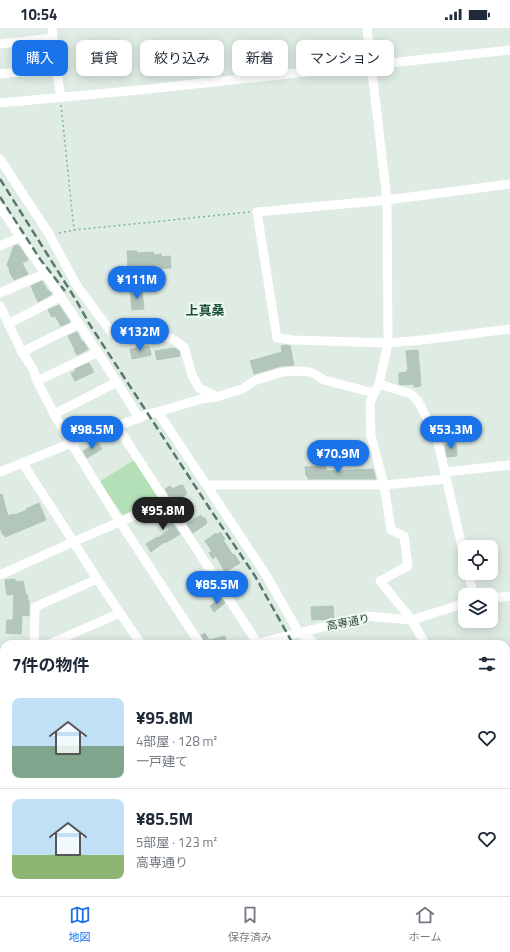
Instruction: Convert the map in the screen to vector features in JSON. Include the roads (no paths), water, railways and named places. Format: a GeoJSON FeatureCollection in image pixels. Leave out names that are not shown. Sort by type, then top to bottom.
{"type":"FeatureCollection","features":[{"type":"Feature","properties":{"kind":"street"},"geometry":{"type":"LineString","coordinates":[[0,44],[53,38],[52,28]]}},
{"type":"Feature","properties":{"kind":"street"},"geometry":{"type":"LineString","coordinates":[[367,28],[368,40]]}},
{"type":"Feature","properties":{"kind":"street"},"geometry":{"type":"LineString","coordinates":[[394,63],[510,50]]}},
{"type":"Feature","properties":{"kind":"street"},"geometry":{"type":"LineString","coordinates":[[0,74],[12,73]]}},
{"type":"Feature","properties":{"kind":"street"},"geometry":{"type":"LineString","coordinates":[[0,103],[296,73]]}},
{"type":"Feature","properties":{"kind":"street"},"geometry":{"type":"LineString","coordinates":[[57,76],[61,97]]}},
{"type":"Feature","properties":{"kind":"street"},"geometry":{"type":"LineString","coordinates":[[372,76],[387,200],[388,343],[378,384],[370,403],[371,436],[384,485],[391,530],[404,536],[408,566],[380,581],[412,620],[423,640]]}},
{"type":"Feature","properties":{"kind":"street"},"geometry":{"type":"LineString","coordinates":[[0,159],[49,234],[77,286],[117,340],[122,342],[154,335],[171,338],[184,347],[192,375],[199,388],[217,396]]}},
{"type":"Feature","properties":{"kind":"street"},"geometry":{"type":"LineString","coordinates":[[510,184],[387,200],[257,212],[277,338],[293,340],[388,343],[510,329]]}},
{"type":"Feature","properties":{"kind":"street"},"geometry":{"type":"LineString","coordinates":[[0,207],[98,352],[139,418]]}},
{"type":"Feature","properties":{"kind":"street"},"geometry":{"type":"LineString","coordinates":[[0,246],[20,237]]}},
{"type":"Feature","properties":{"kind":"street"},"geometry":{"type":"LineString","coordinates":[[0,293],[44,274]]}},
{"type":"Feature","properties":{"kind":"street"},"geometry":{"type":"LineString","coordinates":[[8,324],[60,297]]}},
{"type":"Feature","properties":{"kind":"street"},"geometry":{"type":"LineString","coordinates":[[0,306],[54,414],[71,443],[120,522],[197,640]]}},
{"type":"Feature","properties":{"kind":"street"},"geometry":{"type":"LineString","coordinates":[[22,352],[79,324]]}},
{"type":"Feature","properties":{"kind":"street"},"geometry":{"type":"LineString","coordinates":[[37,381],[98,352]]}},
{"type":"Feature","properties":{"kind":"street"},"geometry":{"type":"LineString","coordinates":[[0,472],[148,414],[242,389],[256,380],[283,372],[310,372],[324,380],[374,393]]}},
{"type":"Feature","properties":{"kind":"street"},"geometry":{"type":"LineString","coordinates":[[54,414],[117,382]]}},
{"type":"Feature","properties":{"kind":"street"},"geometry":{"type":"LineString","coordinates":[[378,384],[411,394],[418,401],[437,438],[461,540]]}},
{"type":"Feature","properties":{"kind":"street"},"geometry":{"type":"LineString","coordinates":[[158,412],[266,574],[299,633],[309,640]]}},
{"type":"Feature","properties":{"kind":"street"},"geometry":{"type":"LineString","coordinates":[[117,426],[254,640]]}},
{"type":"Feature","properties":{"kind":"street"},"geometry":{"type":"LineString","coordinates":[[23,464],[138,640]]}},
{"type":"Feature","properties":{"kind":"street"},"geometry":{"type":"LineString","coordinates":[[207,485],[384,485],[510,465]]}},
{"type":"Feature","properties":{"kind":"street"},"geometry":{"type":"LineString","coordinates":[[0,575],[166,502]]}},
{"type":"Feature","properties":{"kind":"street"},"geometry":{"type":"LineString","coordinates":[[34,640],[35,607],[97,579]]}},
{"type":"Feature","properties":{"kind":"street"},"geometry":{"type":"LineString","coordinates":[[498,597],[510,596],[510,600]]}},
{"type":"Feature","properties":{"kind":"street","name":"高専通り"},"geometry":{"type":"LineString","coordinates":[[272,640],[367,616],[412,620],[458,605]]}},
{"type":"Feature","properties":{"kind":"street"},"geometry":{"type":"LineString","coordinates":[[58,640],[120,613]]}},
{"type":"Feature","properties":{"kind":"railway"},"geometry":{"type":"LineString","coordinates":[[0,179],[76,300],[90,325],[255,576],[291,640]]}},
{"type":"Feature","properties":{"kind":"railway"},"geometry":{"type":"LineString","coordinates":[[0,197],[40,259],[65,291]]}},
{"type":"Feature","properties":{"kind":"district","name":"上真桑"},"geometry":{"type":"Point","coordinates":[205,310]}}]}
